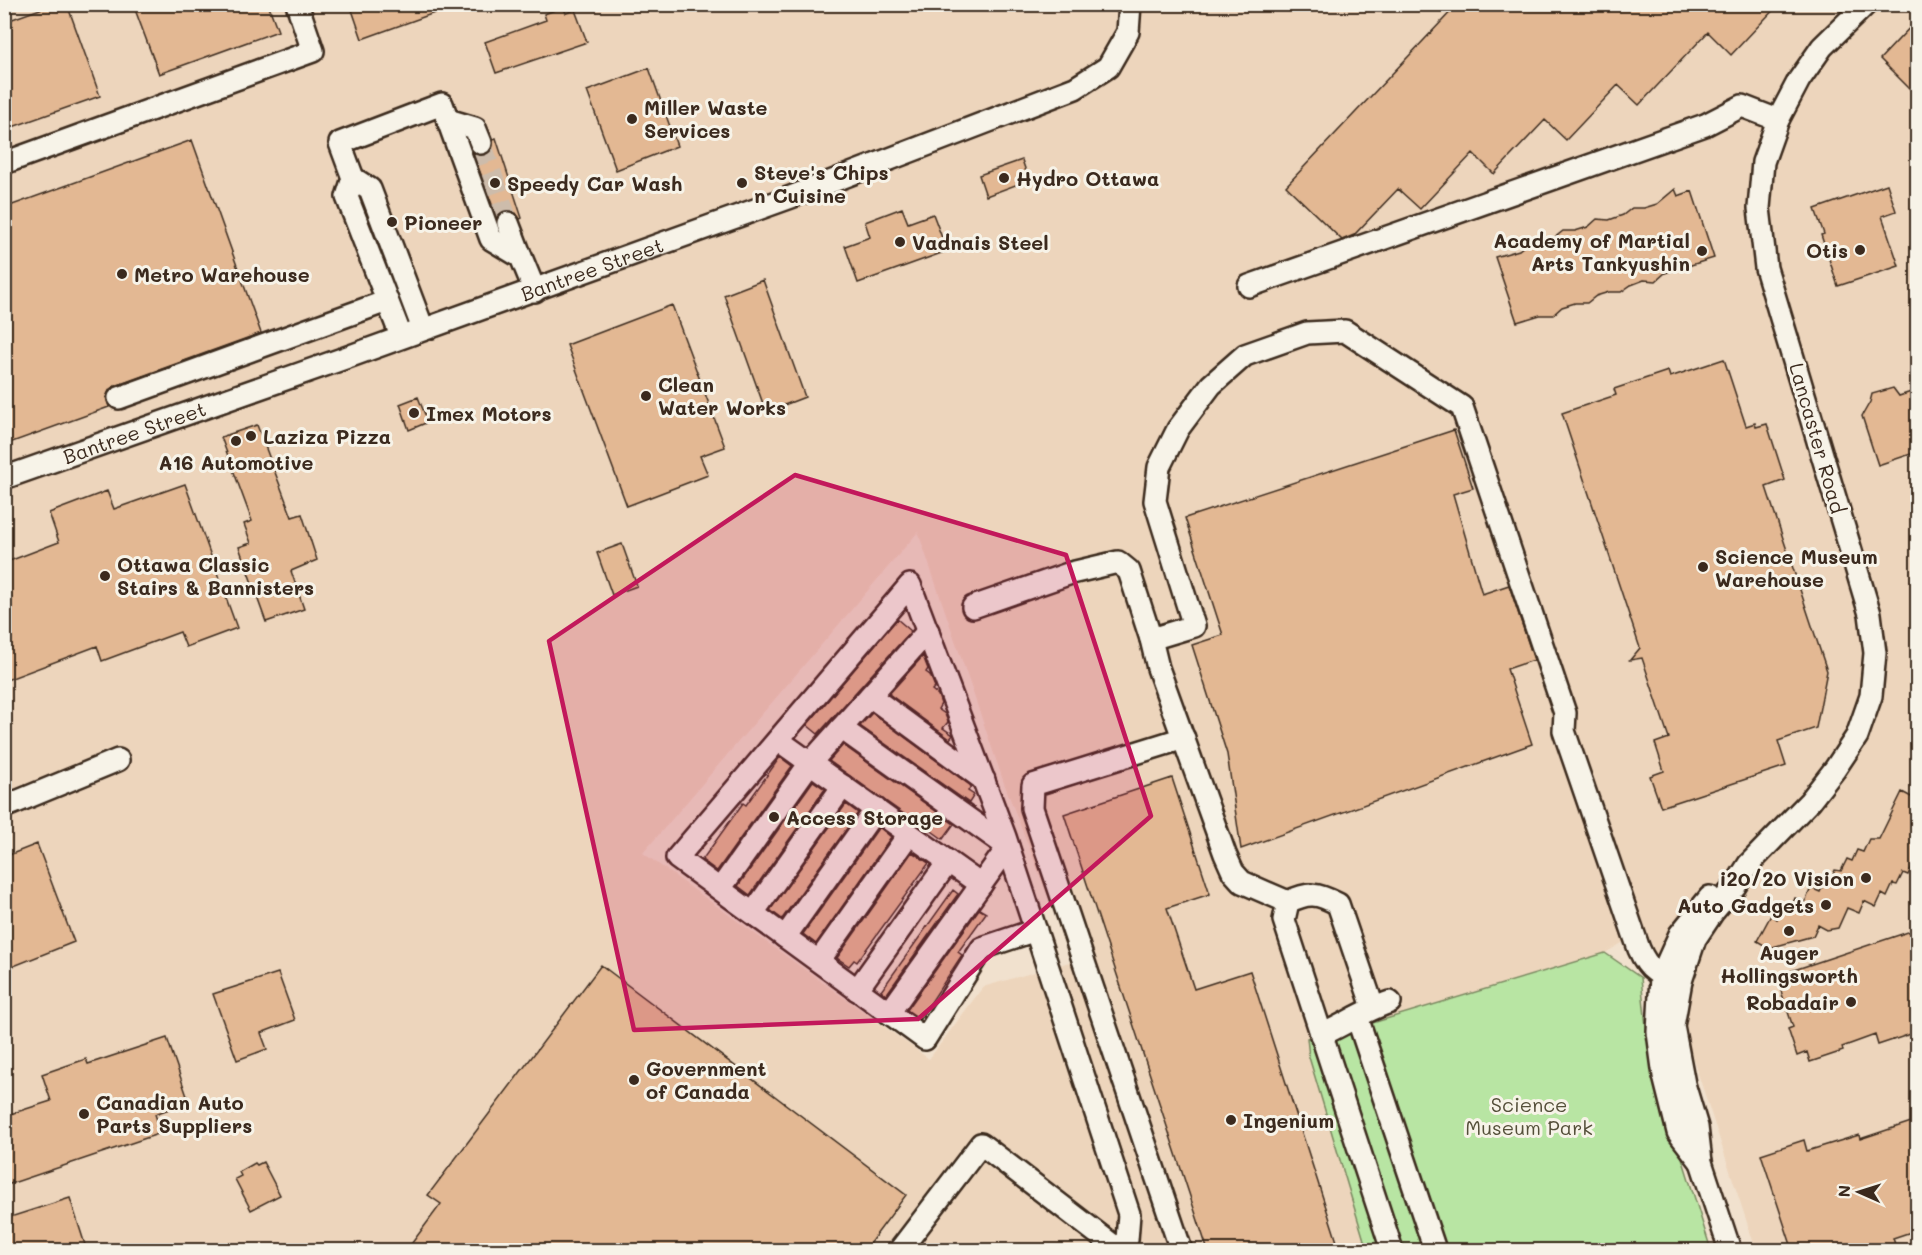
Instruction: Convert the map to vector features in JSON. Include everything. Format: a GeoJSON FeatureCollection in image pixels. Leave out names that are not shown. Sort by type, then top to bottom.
{"type":"FeatureCollection","features":[{"type":"Feature","properties":{"kind":"street"},"geometry":{"type":"LineString","coordinates":[[4,163],[314,51],[297,4]]}},
{"type":"Feature","properties":{"kind":"street","name":"Bantree Street"},"geometry":{"type":"LineString","coordinates":[[4,478],[345,358],[401,336],[441,325],[535,291],[791,197],[1075,88],[1108,67],[1128,32],[1130,4]]}},
{"type":"Feature","properties":{"kind":"street","name":"Lancaster Road"},"geometry":{"type":"LineString","coordinates":[[1730,1251],[1701,1162],[1678,1132],[1664,1076],[1658,1032],[1680,934],[1695,913],[1724,881],[1749,864],[1810,801],[1857,736],[1871,696],[1875,653],[1870,614],[1766,268],[1759,208],[1763,162],[1778,120],[1799,80],[1822,47],[1866,4]]}},
{"type":"Feature","properties":{"kind":"street"},"geometry":{"type":"LineString","coordinates":[[423,329],[370,189],[353,178],[340,143],[442,104],[491,240],[521,257]]}},
{"type":"Feature","properties":{"kind":"street"},"geometry":{"type":"LineString","coordinates":[[1249,286],[1705,126],[1742,106],[1778,120]]}},
{"type":"Feature","properties":{"kind":"street"},"geometry":{"type":"LineString","coordinates":[[448,120],[475,128],[481,143]]}},
{"type":"Feature","properties":{"kind":"street"},"geometry":{"type":"LineString","coordinates":[[353,178],[347,197],[401,336]]}},
{"type":"Feature","properties":{"kind":"street"},"geometry":{"type":"LineString","coordinates":[[508,222],[535,291]]}},
{"type":"Feature","properties":{"kind":"street"},"geometry":{"type":"LineString","coordinates":[[119,398],[387,301]]}},
{"type":"Feature","properties":{"kind":"street"},"geometry":{"type":"LineString","coordinates":[[1151,639],[1194,626],[1155,501],[1159,467],[1178,429],[1211,385],[1245,355],[1307,333],[1345,331],[1378,351],[1462,407],[1565,713],[1564,731],[1631,928],[1646,965],[1671,978]]}},
{"type":"Feature","properties":{"kind":"street"},"geometry":{"type":"LineString","coordinates":[[973,607],[1071,573],[1118,562],[1129,571],[1158,668],[1233,872],[1242,882],[1288,902]]}},
{"type":"Feature","properties":{"kind":"street"},"geometry":{"type":"LineString","coordinates":[[900,1251],[981,1144],[1120,1251],[1127,1240],[1129,1214],[1036,930],[1008,847],[910,585],[677,858],[925,1039],[982,948],[1036,930]]}},
{"type":"Feature","properties":{"kind":"street"},"geometry":{"type":"LineString","coordinates":[[720,889],[810,763],[928,631]]}},
{"type":"Feature","properties":{"kind":"street"},"geometry":{"type":"LineString","coordinates":[[870,696],[984,780]]}},
{"type":"Feature","properties":{"kind":"street"},"geometry":{"type":"LineString","coordinates":[[841,728],[1008,847]]}},
{"type":"Feature","properties":{"kind":"street"},"geometry":{"type":"LineString","coordinates":[[1181,1251],[1032,808],[1033,785],[1184,738]]}},
{"type":"Feature","properties":{"kind":"street"},"geometry":{"type":"LineString","coordinates":[[778,740],[981,885]]}},
{"type":"Feature","properties":{"kind":"street"},"geometry":{"type":"LineString","coordinates":[[4,807],[118,760]]}},
{"type":"Feature","properties":{"kind":"street"},"geometry":{"type":"LineString","coordinates":[[753,913],[843,786]]}},
{"type":"Feature","properties":{"kind":"street"},"geometry":{"type":"LineString","coordinates":[[785,937],[876,810]]}},
{"type":"Feature","properties":{"kind":"street"},"geometry":{"type":"LineString","coordinates":[[819,961],[909,834]]}},
{"type":"Feature","properties":{"kind":"street"},"geometry":{"type":"LineString","coordinates":[[889,1013],[1008,847]]}},
{"type":"Feature","properties":{"kind":"street"},"geometry":{"type":"LineString","coordinates":[[857,990],[948,862]]}},
{"type":"Feature","properties":{"kind":"street"},"geometry":{"type":"LineString","coordinates":[[1288,902],[1302,895],[1320,895],[1338,904],[1373,1009],[1435,1251]]}},
{"type":"Feature","properties":{"kind":"street"},"geometry":{"type":"LineString","coordinates":[[1288,902],[1284,920],[1392,1251]]}},
{"type":"Feature","properties":{"kind":"street"},"geometry":{"type":"LineString","coordinates":[[1321,1035],[1373,1009]]}},
{"type":"Feature","properties":{"kind":"highlighted area"},"geometry":{"type":"Polygon","coordinates":[[[795,475],[1066,555],[1151,816],[918,1019],[634,1030],[549,641],[795,475]]]}},
{"type":"Feature","properties":{"kind":"shaded area"},"geometry":{"type":"Polygon","coordinates":[[[5,5],[1917,5],[1917,1250],[1756,1250],[1686,1037],[1646,929],[1605,953],[1336,1034],[1307,1038],[1309,1057],[1367,1250],[5,1250],[5,5]],[[918,532],[643,853],[929,1059],[983,987],[1073,961],[1004,783],[918,532]]]}},
{"type":"Feature","properties":{"kind":"green space","name":"Science Museum Park"},"geometry":{"type":"Polygon","coordinates":[[[1605,953],[1641,978],[1647,1036],[1669,1116],[1711,1250],[1367,1250],[1309,1057],[1307,1038],[1336,1034],[1605,953]]]}},
{"type":"Feature","properties":{"kind":"building"},"geometry":{"type":"Polygon","coordinates":[[[54,4],[67,4],[100,96],[4,130],[4,22],[54,4]]]}},
{"type":"Feature","properties":{"kind":"building"},"geometry":{"type":"Polygon","coordinates":[[[133,4],[268,4],[278,31],[159,74],[133,4]]]}},
{"type":"Feature","properties":{"kind":"building"},"geometry":{"type":"Polygon","coordinates":[[[350,4],[454,4],[454,6],[362,39],[350,4]]]}},
{"type":"Feature","properties":{"kind":"building"},"geometry":{"type":"Polygon","coordinates":[[[1458,4],[1779,4],[1731,55],[1708,32],[1639,105],[1618,85],[1566,140],[1545,120],[1494,174],[1473,153],[1420,209],[1398,189],[1354,235],[1342,240],[1286,186],[1458,4]]]}},
{"type":"Feature","properties":{"kind":"building"},"geometry":{"type":"Polygon","coordinates":[[[563,7],[566,13],[575,10],[587,42],[496,73],[485,42],[546,20],[544,14],[563,7]]]}},
{"type":"Feature","properties":{"kind":"building"},"geometry":{"type":"Polygon","coordinates":[[[1917,20],[1917,96],[1880,59],[1917,20]]]}},
{"type":"Feature","properties":{"kind":"building","name":"Miller Waste Services"},"geometry":{"type":"Polygon","coordinates":[[[649,68],[677,146],[616,170],[587,91],[649,68]]]}},
{"type":"Feature","properties":{"kind":"building","name":"Speedy Car Wash"},"geometry":{"type":"Polygon","coordinates":[[[496,138],[522,218],[520,219],[516,213],[509,210],[503,211],[497,218],[473,153],[480,156],[486,155],[491,150],[493,139],[496,138]]]}},
{"type":"Feature","properties":{"kind":"building","name":"Metro Warehouse"},"geometry":{"type":"Polygon","coordinates":[[[192,140],[261,333],[115,386],[110,389],[106,397],[109,407],[4,445],[4,208],[192,140]]]}},
{"type":"Feature","properties":{"kind":"building","name":"Hydro Ottawa"},"geometry":{"type":"Polygon","coordinates":[[[1022,160],[1029,180],[986,196],[979,175],[1022,160]]]}},
{"type":"Feature","properties":{"kind":"building","name":"Otis"},"geometry":{"type":"Polygon","coordinates":[[[1887,184],[1896,211],[1882,216],[1899,266],[1838,286],[1815,209],[1887,184]]]}},
{"type":"Feature","properties":{"kind":"building"},"geometry":{"type":"Polygon","coordinates":[[[1675,189],[1678,196],[1692,191],[1714,258],[1665,273],[1656,281],[1644,280],[1621,292],[1609,292],[1596,296],[1587,303],[1575,303],[1562,307],[1553,315],[1540,315],[1517,322],[1495,257],[1519,250],[1529,242],[1540,243],[1554,238],[1563,231],[1575,231],[1588,227],[1597,219],[1609,220],[1623,215],[1632,208],[1644,208],[1657,204],[1675,189]]]}},
{"type":"Feature","properties":{"kind":"building","name":"Vadnais Steel"},"geometry":{"type":"Polygon","coordinates":[[[902,208],[908,223],[933,214],[947,251],[858,283],[845,246],[870,237],[865,222],[902,208]]]}},
{"type":"Feature","properties":{"kind":"building"},"geometry":{"type":"Polygon","coordinates":[[[763,280],[805,397],[766,412],[724,295],[763,280]]]}},
{"type":"Feature","properties":{"kind":"building","name":"Clean Water Works"},"geometry":{"type":"Polygon","coordinates":[[[672,305],[725,447],[700,456],[708,475],[627,506],[567,345],[672,305]]]}},
{"type":"Feature","properties":{"kind":"building","name":"Science Museum Warehouse"},"geometry":{"type":"Polygon","coordinates":[[[1724,359],[1746,426],[1755,423],[1756,427],[1767,424],[1785,480],[1766,487],[1827,671],[1816,728],[1778,741],[1786,766],[1661,807],[1650,776],[1664,771],[1655,743],[1669,738],[1642,658],[1630,660],[1640,648],[1562,413],[1616,395],[1614,389],[1668,371],[1670,377],[1724,359]]]}},
{"type":"Feature","properties":{"kind":"building"},"geometry":{"type":"Polygon","coordinates":[[[1893,388],[1899,396],[1917,390],[1917,452],[1878,465],[1862,416],[1872,394],[1893,388]]]}},
{"type":"Feature","properties":{"kind":"building","name":"Imex Motors"},"geometry":{"type":"Polygon","coordinates":[[[418,397],[428,422],[409,430],[400,404],[418,397]]]}},
{"type":"Feature","properties":{"kind":"building"},"geometry":{"type":"Polygon","coordinates":[[[257,425],[292,517],[302,514],[317,560],[291,571],[304,609],[266,622],[239,547],[251,543],[244,524],[252,521],[221,437],[257,425]]]}},
{"type":"Feature","properties":{"kind":"building"},"geometry":{"type":"Polygon","coordinates":[[[1454,430],[1473,488],[1453,494],[1482,594],[1509,585],[1534,660],[1507,669],[1532,744],[1241,849],[1227,754],[1192,645],[1223,635],[1185,518],[1454,430]]]}},
{"type":"Feature","properties":{"kind":"building"},"geometry":{"type":"Polygon","coordinates":[[[185,484],[237,628],[186,647],[180,632],[102,661],[97,646],[4,681],[4,563],[59,542],[49,513],[107,491],[114,509],[185,484]]]}},
{"type":"Feature","properties":{"kind":"building"},"geometry":{"type":"Polygon","coordinates":[[[622,544],[637,586],[612,595],[597,553],[622,544]]]}},
{"type":"Feature","properties":{"kind":"building"},"geometry":{"type":"Polygon","coordinates":[[[897,619],[911,631],[818,734],[807,725],[897,619]]]}},
{"type":"Feature","properties":{"kind":"building"},"geometry":{"type":"Polygon","coordinates":[[[923,656],[928,669],[926,672],[930,675],[935,687],[932,690],[938,695],[941,704],[938,709],[945,714],[948,722],[943,728],[953,735],[950,739],[889,694],[923,656]]]}},
{"type":"Feature","properties":{"kind":"building"},"geometry":{"type":"Polygon","coordinates":[[[872,713],[971,786],[968,791],[974,795],[969,803],[860,726],[872,713]]]}},
{"type":"Feature","properties":{"kind":"building"},"geometry":{"type":"Polygon","coordinates":[[[843,745],[954,824],[943,839],[829,761],[843,745]]]}},
{"type":"Feature","properties":{"kind":"building"},"geometry":{"type":"Polygon","coordinates":[[[780,757],[792,766],[717,871],[702,860],[743,803],[746,805],[780,757]]]}},
{"type":"Feature","properties":{"kind":"building","name":"Ingenium"},"geometry":{"type":"Polygon","coordinates":[[[1172,778],[1210,894],[1167,908],[1194,989],[1250,971],[1340,1251],[1208,1251],[1064,814],[1172,778]]]}},
{"type":"Feature","properties":{"kind":"building"},"geometry":{"type":"Polygon","coordinates":[[[813,781],[825,789],[750,895],[738,886],[813,781]]]}},
{"type":"Feature","properties":{"kind":"building"},"geometry":{"type":"Polygon","coordinates":[[[1902,792],[1917,800],[1917,856],[1908,875],[1903,873],[1897,885],[1893,884],[1887,897],[1882,894],[1876,907],[1864,901],[1859,913],[1847,908],[1838,928],[1827,930],[1818,925],[1813,936],[1769,948],[1757,941],[1771,915],[1777,919],[1782,907],[1790,910],[1795,898],[1805,902],[1811,888],[1820,892],[1825,881],[1830,882],[1835,870],[1841,871],[1847,859],[1852,861],[1857,850],[1863,852],[1869,839],[1879,839],[1902,792]]]}},
{"type":"Feature","properties":{"kind":"building"},"geometry":{"type":"Polygon","coordinates":[[[846,804],[858,813],[782,919],[770,910],[846,804]]]}},
{"type":"Feature","properties":{"kind":"building"},"geometry":{"type":"Polygon","coordinates":[[[879,827],[891,837],[816,944],[803,934],[879,827]]]}},
{"type":"Feature","properties":{"kind":"building"},"geometry":{"type":"Polygon","coordinates":[[[37,844],[74,942],[4,970],[4,857],[37,844]]]}},
{"type":"Feature","properties":{"kind":"building"},"geometry":{"type":"Polygon","coordinates":[[[912,852],[929,863],[857,962],[854,960],[849,966],[837,958],[912,852]]]}},
{"type":"Feature","properties":{"kind":"building"},"geometry":{"type":"Polygon","coordinates":[[[953,890],[958,894],[886,995],[881,991],[953,890]]]}},
{"type":"Feature","properties":{"kind":"building"},"geometry":{"type":"Polygon","coordinates":[[[979,909],[986,913],[958,952],[962,955],[920,1019],[907,1010],[979,909]]]}},
{"type":"Feature","properties":{"kind":"building","name":"Robadair"},"geometry":{"type":"Polygon","coordinates":[[[1917,929],[1917,1032],[1878,1045],[1875,1035],[1842,1047],[1843,1051],[1810,1062],[1807,1052],[1797,1056],[1788,1029],[1793,1027],[1776,976],[1917,929]]]}},
{"type":"Feature","properties":{"kind":"building","name":"Government of Canada"},"geometry":{"type":"Polygon","coordinates":[[[601,965],[906,1195],[864,1251],[406,1251],[441,1204],[428,1195],[601,965]]]}},
{"type":"Feature","properties":{"kind":"building"},"geometry":{"type":"Polygon","coordinates":[[[278,973],[295,1020],[261,1033],[267,1049],[237,1060],[213,994],[278,973]]]}},
{"type":"Feature","properties":{"kind":"building","name":"Canadian Auto Parts Suppliers"},"geometry":{"type":"Polygon","coordinates":[[[167,1038],[189,1102],[155,1114],[161,1133],[4,1186],[4,1116],[51,1101],[42,1074],[86,1059],[88,1064],[167,1038]]]}},
{"type":"Feature","properties":{"kind":"building"},"geometry":{"type":"Polygon","coordinates":[[[1917,1120],[1917,1230],[1893,1238],[1897,1251],[1793,1251],[1761,1154],[1804,1140],[1807,1151],[1859,1135],[1860,1139],[1917,1120]]]}},
{"type":"Feature","properties":{"kind":"building"},"geometry":{"type":"Polygon","coordinates":[[[263,1162],[280,1195],[251,1210],[235,1179],[241,1176],[239,1172],[255,1163],[257,1165],[263,1162]]]}},
{"type":"Feature","properties":{"kind":"building"},"geometry":{"type":"Polygon","coordinates":[[[70,1198],[87,1251],[4,1251],[4,1219],[70,1198]]]}},
{"type":"Feature","properties":{"kind":"tunnel"},"geometry":{"type":"LineString","coordinates":[[481,143],[508,223]]}},
{"type":"Feature","properties":{"kind":"place","name":"Miller Waste Services"},"geometry":{"type":"Point","coordinates":[632,119]}},
{"type":"Feature","properties":{"kind":"place","name":"Hydro Ottawa"},"geometry":{"type":"Point","coordinates":[1004,178]}},
{"type":"Feature","properties":{"kind":"place","name":"Speedy Car Wash"},"geometry":{"type":"Point","coordinates":[495,183]}},
{"type":"Feature","properties":{"kind":"place","name":"Steve's Chips n Cuisine"},"geometry":{"type":"Point","coordinates":[742,183]}},
{"type":"Feature","properties":{"kind":"place","name":"Pioneer"},"geometry":{"type":"Point","coordinates":[392,222]}},
{"type":"Feature","properties":{"kind":"place","name":"Vadnais Steel"},"geometry":{"type":"Point","coordinates":[900,242]}},
{"type":"Feature","properties":{"kind":"place","name":"Otis"},"geometry":{"type":"Point","coordinates":[1860,250]}},
{"type":"Feature","properties":{"kind":"place","name":"Academy of Martial Arts Tankyushin"},"geometry":{"type":"Point","coordinates":[1702,251]}},
{"type":"Feature","properties":{"kind":"place","name":"Metro Warehouse"},"geometry":{"type":"Point","coordinates":[122,274]}},
{"type":"Feature","properties":{"kind":"place","name":"Clean Water Works"},"geometry":{"type":"Point","coordinates":[646,396]}},
{"type":"Feature","properties":{"kind":"place","name":"Imex Motors"},"geometry":{"type":"Point","coordinates":[414,413]}},
{"type":"Feature","properties":{"kind":"place","name":"Laziza Pizza"},"geometry":{"type":"Point","coordinates":[251,436]}},
{"type":"Feature","properties":{"kind":"place","name":"A16 Automotive"},"geometry":{"type":"Point","coordinates":[236,441]}},
{"type":"Feature","properties":{"kind":"place","name":"Science Museum Warehouse"},"geometry":{"type":"Point","coordinates":[1703,567]}},
{"type":"Feature","properties":{"kind":"place","name":"Ottawa Classic Stairs & Bannisters"},"geometry":{"type":"Point","coordinates":[105,576]}},
{"type":"Feature","properties":{"kind":"place","name":"Access Storage"},"geometry":{"type":"Point","coordinates":[774,817]}},
{"type":"Feature","properties":{"kind":"place","name":"i20/20 Vision"},"geometry":{"type":"Point","coordinates":[1866,878]}},
{"type":"Feature","properties":{"kind":"place","name":"Auto Gadgets"},"geometry":{"type":"Point","coordinates":[1826,905]}},
{"type":"Feature","properties":{"kind":"place","name":"Auger Hollingsworth"},"geometry":{"type":"Point","coordinates":[1789,931]}},
{"type":"Feature","properties":{"kind":"place","name":"Robadair"},"geometry":{"type":"Point","coordinates":[1851,1002]}},
{"type":"Feature","properties":{"kind":"place","name":"Government of Canada"},"geometry":{"type":"Point","coordinates":[634,1080]}},
{"type":"Feature","properties":{"kind":"place","name":"Canadian Auto Parts Suppliers"},"geometry":{"type":"Point","coordinates":[84,1114]}},
{"type":"Feature","properties":{"kind":"place","name":"Ingenium"},"geometry":{"type":"Point","coordinates":[1231,1120]}}]}
